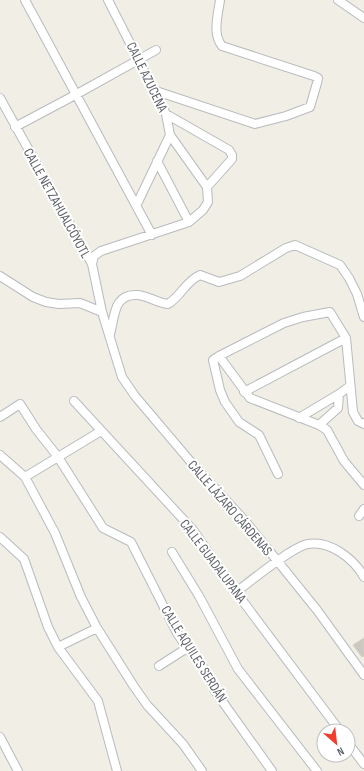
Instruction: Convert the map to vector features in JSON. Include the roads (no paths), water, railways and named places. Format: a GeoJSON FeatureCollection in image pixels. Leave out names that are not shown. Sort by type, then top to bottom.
{"type":"FeatureCollection","features":[{"type":"Feature","properties":{"kind":"street"},"geometry":{"type":"LineString","coordinates":[[25,0],[137,204],[152,235]]}},
{"type":"Feature","properties":{"kind":"street","name":"CALLE AZUCENA"},"geometry":{"type":"LineString","coordinates":[[108,0],[139,58],[153,90],[166,114],[170,135],[207,187]]}},
{"type":"Feature","properties":{"kind":"street"},"geometry":{"type":"LineString","coordinates":[[153,90],[255,124],[286,116],[310,107],[318,78],[222,46],[217,40],[216,31],[220,0]]}},
{"type":"Feature","properties":{"kind":"street"},"geometry":{"type":"LineString","coordinates":[[338,0],[364,18]]}},
{"type":"Feature","properties":{"kind":"street"},"geometry":{"type":"LineString","coordinates":[[15,127],[156,50]]}},
{"type":"Feature","properties":{"kind":"street","name":"CALLE NETZAHUALCÓYOTL"},"geometry":{"type":"LineString","coordinates":[[0,98],[92,264],[102,312],[110,334]]}},
{"type":"Feature","properties":{"kind":"street"},"geometry":{"type":"LineString","coordinates":[[92,264],[94,256],[101,251],[190,222],[203,210],[208,202],[207,187],[232,159],[232,154],[229,150],[166,114]]}},
{"type":"Feature","properties":{"kind":"street"},"geometry":{"type":"LineString","coordinates":[[137,204],[170,135]]}},
{"type":"Feature","properties":{"kind":"street"},"geometry":{"type":"LineString","coordinates":[[158,161],[190,222]]}},
{"type":"Feature","properties":{"kind":"street"},"geometry":{"type":"LineString","coordinates":[[110,334],[120,299],[139,295],[168,304],[176,299],[191,279],[200,275],[219,282],[240,276],[286,248],[295,245],[340,265],[357,294],[364,317]]}},
{"type":"Feature","properties":{"kind":"street"},"geometry":{"type":"LineString","coordinates":[[0,276],[33,297],[46,302],[59,304],[80,303],[102,312]]}},
{"type":"Feature","properties":{"kind":"street"},"geometry":{"type":"LineString","coordinates":[[278,474],[259,435],[240,422],[225,402],[220,390],[213,360],[219,356],[284,323],[303,317],[330,312],[346,338],[353,412],[358,421],[364,424]]}},
{"type":"Feature","properties":{"kind":"street","name":"CALLE LÁZARO CÁRDENAS"},"geometry":{"type":"LineString","coordinates":[[110,334],[122,377],[135,396],[190,461],[246,522],[317,610],[364,675]]}},
{"type":"Feature","properties":{"kind":"street"},"geometry":{"type":"LineString","coordinates":[[244,392],[346,338]]}},
{"type":"Feature","properties":{"kind":"street"},"geometry":{"type":"LineString","coordinates":[[219,356],[244,392],[250,398],[319,425],[327,430],[344,461],[364,485]]}},
{"type":"Feature","properties":{"kind":"street"},"geometry":{"type":"LineString","coordinates":[[298,418],[350,386]]}},
{"type":"Feature","properties":{"kind":"street"},"geometry":{"type":"LineString","coordinates":[[319,425],[338,408],[339,394]]}},
{"type":"Feature","properties":{"kind":"street","name":"CALLE GUADALUPANA"},"geometry":{"type":"LineString","coordinates":[[74,401],[193,530],[236,592],[334,723]]}},
{"type":"Feature","properties":{"kind":"street","name":"CALLE AQUILES SERDÁN"},"geometry":{"type":"LineString","coordinates":[[0,417],[20,404],[36,429],[58,457],[103,528],[130,542],[187,648],[201,662],[215,691],[272,771]]}},
{"type":"Feature","properties":{"kind":"street"},"geometry":{"type":"LineString","coordinates":[[25,478],[101,431]]}},
{"type":"Feature","properties":{"kind":"street"},"geometry":{"type":"LineString","coordinates":[[0,455],[25,478],[38,505],[55,533],[81,597],[97,628],[147,705],[183,744],[202,771]]}},
{"type":"Feature","properties":{"kind":"street"},"geometry":{"type":"LineString","coordinates":[[0,536],[24,560],[48,627],[58,647],[98,701],[118,771]]}},
{"type":"Feature","properties":{"kind":"street"},"geometry":{"type":"LineString","coordinates":[[236,592],[277,562],[307,544],[317,543],[348,557],[359,568],[364,577]]}},
{"type":"Feature","properties":{"kind":"street"},"geometry":{"type":"LineString","coordinates":[[172,552],[199,596],[238,669],[317,771]]}},
{"type":"Feature","properties":{"kind":"street"},"geometry":{"type":"LineString","coordinates":[[58,647],[97,628]]}},
{"type":"Feature","properties":{"kind":"street"},"geometry":{"type":"LineString","coordinates":[[159,666],[187,648]]}},
{"type":"Feature","properties":{"kind":"street"},"geometry":{"type":"LineString","coordinates":[[0,737],[18,771]]}},
{"type":"Feature","properties":{"kind":"street"},"geometry":{"type":"LineString","coordinates":[[356,754],[364,764]]}}]}
